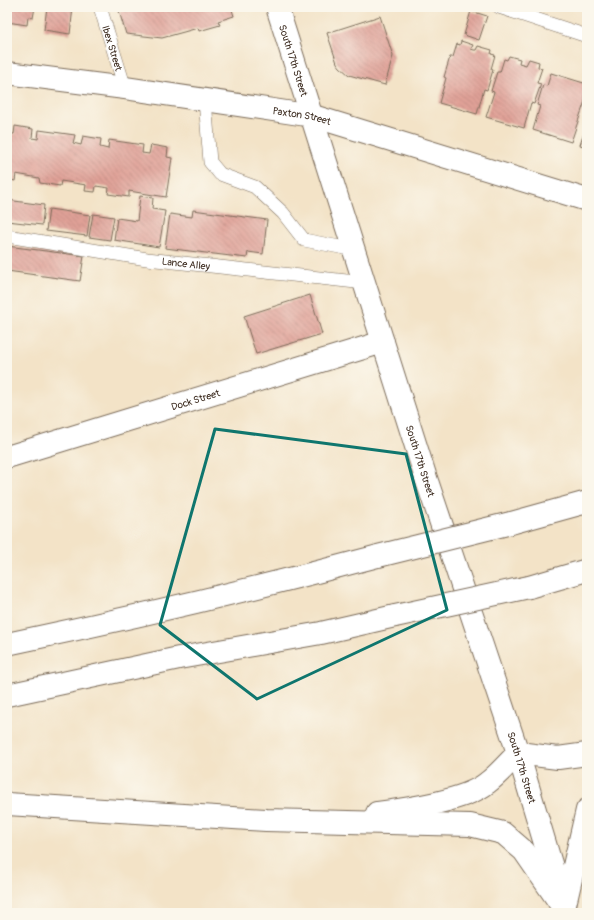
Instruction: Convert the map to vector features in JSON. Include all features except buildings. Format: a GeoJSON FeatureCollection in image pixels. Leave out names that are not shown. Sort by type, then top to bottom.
{"type":"FeatureCollection","features":[{"type":"Feature","properties":{"kind":"main road","name":"South 17th Street"},"geometry":{"type":"LineString","coordinates":[[277,7],[313,116],[426,478],[518,753],[565,911]]}},
{"type":"Feature","properties":{"kind":"main road","name":"Paxton Street"},"geometry":{"type":"LineString","coordinates":[[7,73],[125,88],[313,116],[587,200]]}},
{"type":"Feature","properties":{"kind":"main road","name":"Dock Street"},"geometry":{"type":"LineString","coordinates":[[7,457],[383,342]]}},
{"type":"Feature","properties":{"kind":"main road"},"geometry":{"type":"LineString","coordinates":[[7,644],[162,611],[283,582],[587,502]]}},
{"type":"Feature","properties":{"kind":"main road"},"geometry":{"type":"LineString","coordinates":[[7,695],[179,658],[321,633],[529,587],[587,570]]}},
{"type":"Feature","properties":{"kind":"main road"},"geometry":{"type":"LineString","coordinates":[[266,820],[351,816],[420,806],[472,792],[487,783],[518,753],[558,758],[587,754]]}},
{"type":"Feature","properties":{"kind":"main road"},"geometry":{"type":"LineString","coordinates":[[7,804],[266,820],[470,825],[503,833],[524,851],[565,911]]}},
{"type":"Feature","properties":{"kind":"main road"},"geometry":{"type":"LineString","coordinates":[[565,911],[587,810]]}},
{"type":"Feature","properties":{"kind":"lane","name":"Ibex Street"},"geometry":{"type":"LineString","coordinates":[[100,7],[125,88]]}},
{"type":"Feature","properties":{"kind":"lane"},"geometry":{"type":"LineString","coordinates":[[499,7],[587,36]]}},
{"type":"Feature","properties":{"kind":"lane"},"geometry":{"type":"LineString","coordinates":[[204,100],[210,162],[220,174],[255,186],[283,213],[304,240],[355,250]]}},
{"type":"Feature","properties":{"kind":"lane","name":"Lance Alley"},"geometry":{"type":"LineString","coordinates":[[7,236],[148,259],[365,283]]}},
{"type":"Feature","properties":{"kind":"highlighted area"},"geometry":{"type":"Polygon","coordinates":[[[215,429],[406,454],[447,610],[257,699],[160,625],[215,429]]]}}]}
